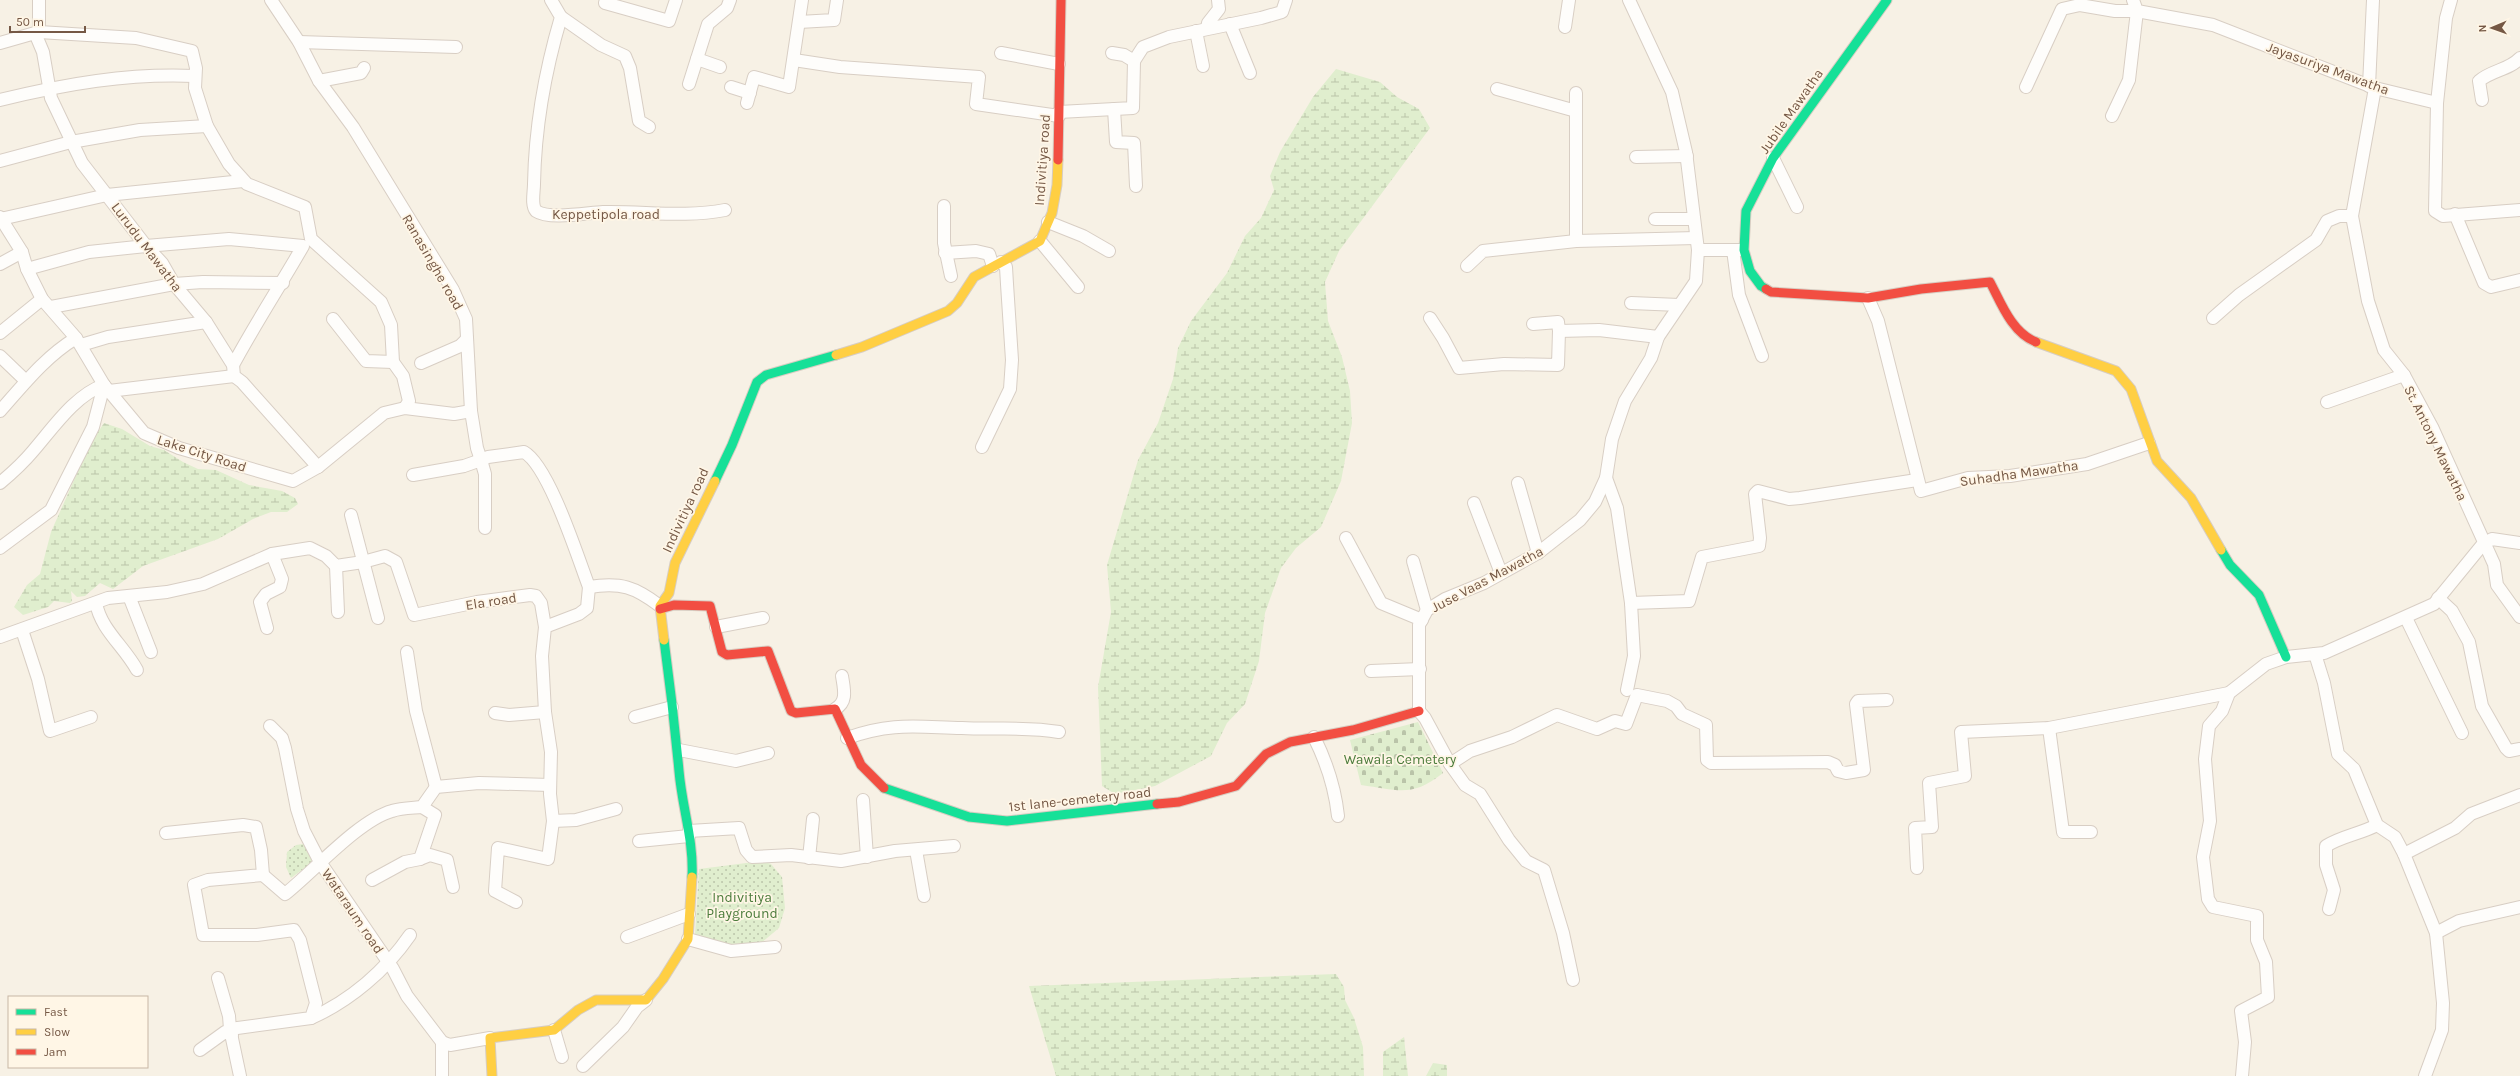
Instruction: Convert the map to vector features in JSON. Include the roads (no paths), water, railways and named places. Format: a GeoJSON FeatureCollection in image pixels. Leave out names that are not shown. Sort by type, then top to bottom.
{"type":"FeatureCollection","features":[{"type":"Feature","properties":{"kind":"street","name":"Lurudu Mawatha"},"geometry":{"type":"LineString","coordinates":[[39,0],[37,32],[43,52],[48,88],[71,142],[82,163],[146,246],[162,263],[174,284],[206,322],[234,371],[318,468]]}},
{"type":"Feature","properties":{"kind":"street","name":"Ranasinghe road"},"geometry":{"type":"LineString","coordinates":[[271,0],[299,42],[319,81],[353,127],[453,290],[466,319],[471,411],[477,448],[485,474],[485,528]]}},
{"type":"Feature","properties":{"kind":"street"},"geometry":{"type":"LineString","coordinates":[[551,0],[561,17],[601,45],[625,56],[630,68],[639,121],[649,127]]}},
{"type":"Feature","properties":{"kind":"street"},"geometry":{"type":"LineString","coordinates":[[606,0],[606,3],[669,21],[676,0]]}},
{"type":"Feature","properties":{"kind":"street"},"geometry":{"type":"LineString","coordinates":[[689,84],[708,24],[727,8],[730,0]]}},
{"type":"Feature","properties":{"kind":"street"},"geometry":{"type":"LineString","coordinates":[[731,87],[749,98],[754,77],[789,87],[802,0]]}},
{"type":"Feature","properties":{"kind":"street"},"geometry":{"type":"LineString","coordinates":[[799,22],[834,20],[837,0]]}},
{"type":"Feature","properties":{"kind":"street","name":"Indivitiya road"},"geometry":{"type":"LineString","coordinates":[[660,607],[669,593],[675,563],[732,444],[757,382],[766,375],[862,347],[934,318],[957,304],[974,277],[1040,241],[1052,213],[1056,185],[1061,0]]}},
{"type":"Feature","properties":{"kind":"street"},"geometry":{"type":"LineString","coordinates":[[1203,66],[1201,30],[1219,9],[1218,0]]}},
{"type":"Feature","properties":{"kind":"street"},"geometry":{"type":"LineString","coordinates":[[794,60],[840,67],[979,77],[976,104],[1059,114],[1133,108],[1134,61],[1143,47],[1169,37],[1282,12],[1286,0]]}},
{"type":"Feature","properties":{"kind":"street"},"geometry":{"type":"LineString","coordinates":[[1565,27],[1569,0]]}},
{"type":"Feature","properties":{"kind":"street","name":"Juse Vaas Mawatha"},"geometry":{"type":"LineString","coordinates":[[1419,711],[1419,625],[1424,615],[1538,553],[1580,520],[1595,502],[1606,478],[1612,439],[1625,401],[1651,358],[1658,337],[1696,281],[1697,244],[1687,156],[1672,92],[1629,0]]}},
{"type":"Feature","properties":{"kind":"street","name":"Jubile Mawatha"},"geometry":{"type":"LineString","coordinates":[[1887,0],[1773,158],[1746,211],[1739,250],[1750,271],[1761,286],[1771,292],[1868,298],[1921,289],[1990,282],[2007,314],[2025,338],[2116,371],[2131,389],[2149,443]]}},
{"type":"Feature","properties":{"kind":"street","name":"St. Antony Mawatha"},"geometry":{"type":"LineString","coordinates":[[2373,0],[2372,87],[2352,216],[2372,315],[2384,350],[2404,375],[2432,427],[2483,544],[2494,564],[2497,584],[2520,617]]}},
{"type":"Feature","properties":{"kind":"street"},"geometry":{"type":"LineString","coordinates":[[2451,0],[2446,18],[2436,103],[2435,211],[2443,216],[2520,210]]}},
{"type":"Feature","properties":{"kind":"street","name":"Jayasuriya Mawatha"},"geometry":{"type":"LineString","coordinates":[[2026,87],[2062,9],[2080,5],[2115,11],[2135,5],[2213,25],[2372,87],[2436,103]]}},
{"type":"Feature","properties":{"kind":"street"},"geometry":{"type":"LineString","coordinates":[[2112,116],[2129,80],[2135,5]]}},
{"type":"Feature","properties":{"kind":"street","name":"Keppetipola road"},"geometry":{"type":"LineString","coordinates":[[561,17],[543,93],[536,139],[534,192],[536,211],[543,214],[574,215],[603,212],[708,213],[725,210]]}},
{"type":"Feature","properties":{"kind":"street"},"geometry":{"type":"LineString","coordinates":[[1230,24],[1250,73]]}},
{"type":"Feature","properties":{"kind":"street"},"geometry":{"type":"LineString","coordinates":[[0,43],[37,32],[136,38],[192,51],[196,76],[195,88],[207,126],[229,164],[243,181],[305,207],[311,239],[381,302],[391,325],[393,362],[403,376],[409,401],[405,408]]}},
{"type":"Feature","properties":{"kind":"street"},"geometry":{"type":"LineString","coordinates":[[299,42],[456,47]]}},
{"type":"Feature","properties":{"kind":"street"},"geometry":{"type":"LineString","coordinates":[[1001,53],[1059,64]]}},
{"type":"Feature","properties":{"kind":"street"},"geometry":{"type":"LineString","coordinates":[[1112,53],[1124,55],[1134,61]]}},
{"type":"Feature","properties":{"kind":"street"},"geometry":{"type":"LineString","coordinates":[[2482,100],[2479,81],[2486,75],[2513,65],[2520,58]]}},
{"type":"Feature","properties":{"kind":"street"},"geometry":{"type":"LineString","coordinates":[[697,59],[720,67]]}},
{"type":"Feature","properties":{"kind":"street"},"geometry":{"type":"LineString","coordinates":[[319,81],[348,78],[361,74],[364,68]]}},
{"type":"Feature","properties":{"kind":"street"},"geometry":{"type":"LineString","coordinates":[[0,100],[48,88],[111,77],[196,76]]}},
{"type":"Feature","properties":{"kind":"street"},"geometry":{"type":"LineString","coordinates":[[1497,89],[1576,111]]}},
{"type":"Feature","properties":{"kind":"street"},"geometry":{"type":"LineString","coordinates":[[1576,93],[1576,241]]}},
{"type":"Feature","properties":{"kind":"street"},"geometry":{"type":"LineString","coordinates":[[1114,109],[1116,142],[1134,143],[1136,186]]}},
{"type":"Feature","properties":{"kind":"street"},"geometry":{"type":"LineString","coordinates":[[0,161],[71,142],[140,130],[207,126]]}},
{"type":"Feature","properties":{"kind":"street"},"geometry":{"type":"LineString","coordinates":[[1636,157],[1687,156]]}},
{"type":"Feature","properties":{"kind":"street"},"geometry":{"type":"LineString","coordinates":[[1773,158],[1797,207]]}},
{"type":"Feature","properties":{"kind":"street"},"geometry":{"type":"LineString","coordinates":[[1,218],[107,195],[243,181]]}},
{"type":"Feature","properties":{"kind":"street"},"geometry":{"type":"LineString","coordinates":[[944,206],[945,253],[951,276]]}},
{"type":"Feature","properties":{"kind":"street"},"geometry":{"type":"LineString","coordinates":[[2455,214],[2484,283],[2491,287],[2520,280]]}},
{"type":"Feature","properties":{"kind":"street"},"geometry":{"type":"LineString","coordinates":[[2213,318],[2239,295],[2316,240],[2328,222],[2339,216],[2352,216]]}},
{"type":"Feature","properties":{"kind":"street","name":"Lake City Road"},"geometry":{"type":"LineString","coordinates":[[1,218],[22,252],[27,269],[47,303],[78,341],[107,388],[144,433],[179,448],[293,481],[318,468],[384,413],[405,408],[454,414],[471,411]]}},
{"type":"Feature","properties":{"kind":"street"},"geometry":{"type":"LineString","coordinates":[[1655,219],[1694,219]]}},
{"type":"Feature","properties":{"kind":"street"},"geometry":{"type":"LineString","coordinates":[[1048,222],[1083,236],[1109,251]]}},
{"type":"Feature","properties":{"kind":"street"},"geometry":{"type":"LineString","coordinates":[[0,483],[21,464],[79,400],[95,388],[107,388],[234,371],[257,320],[303,246],[229,239],[89,252],[27,269]]}},
{"type":"Feature","properties":{"kind":"street"},"geometry":{"type":"LineString","coordinates":[[1040,241],[1078,287]]}},
{"type":"Feature","properties":{"kind":"street"},"geometry":{"type":"LineString","coordinates":[[1467,266],[1483,251],[1576,241],[1697,244],[1739,250],[1739,295],[1762,356]]}},
{"type":"Feature","properties":{"kind":"street"},"geometry":{"type":"LineString","coordinates":[[0,264],[22,252]]}},
{"type":"Feature","properties":{"kind":"street"},"geometry":{"type":"LineString","coordinates":[[945,253],[976,252],[989,254],[997,264],[1006,267],[1012,360],[1010,388],[982,447]]}},
{"type":"Feature","properties":{"kind":"street"},"geometry":{"type":"LineString","coordinates":[[0,333],[47,303],[174,284],[282,282]]}},
{"type":"Feature","properties":{"kind":"street"},"geometry":{"type":"LineString","coordinates":[[1631,603],[1689,601],[1702,557],[1759,546],[1760,538],[1755,494],[1758,491],[1789,499],[1917,480],[1878,321],[1868,298]]}},
{"type":"Feature","properties":{"kind":"street"},"geometry":{"type":"LineString","coordinates":[[1631,303],[1680,305]]}},
{"type":"Feature","properties":{"kind":"street"},"geometry":{"type":"LineString","coordinates":[[1430,318],[1443,338],[1459,368],[1504,364],[1558,365],[1558,322],[1533,324]]}},
{"type":"Feature","properties":{"kind":"street"},"geometry":{"type":"LineString","coordinates":[[333,319],[366,361],[393,362]]}},
{"type":"Feature","properties":{"kind":"street"},"geometry":{"type":"LineString","coordinates":[[0,411],[25,380],[35,375],[53,352],[78,341],[206,322]]}},
{"type":"Feature","properties":{"kind":"street"},"geometry":{"type":"LineString","coordinates":[[1559,331],[1599,330],[1658,337]]}},
{"type":"Feature","properties":{"kind":"street"},"geometry":{"type":"LineString","coordinates":[[421,363],[460,346],[467,338]]}},
{"type":"Feature","properties":{"kind":"street"},"geometry":{"type":"LineString","coordinates":[[0,356],[25,380]]}},
{"type":"Feature","properties":{"kind":"street"},"geometry":{"type":"LineString","coordinates":[[2327,402],[2404,375]]}},
{"type":"Feature","properties":{"kind":"street"},"geometry":{"type":"LineString","coordinates":[[2,543],[51,510],[93,426],[107,388]]}},
{"type":"Feature","properties":{"kind":"street"},"geometry":{"type":"LineString","coordinates":[[2149,443],[2157,461],[2191,498],[2230,564],[2259,595],[2286,657]]}},
{"type":"Feature","properties":{"kind":"street","name":"Suhadha Mawatha"},"geometry":{"type":"LineString","coordinates":[[1917,480],[1921,491],[1968,478],[2010,476],[2087,464],[2149,443]]}},
{"type":"Feature","properties":{"kind":"street"},"geometry":{"type":"LineString","coordinates":[[413,475],[464,466],[481,460],[516,453],[524,452],[529,455],[543,473],[589,587],[587,608],[580,614],[545,627],[542,656],[545,712],[551,752],[550,785],[553,821],[548,859],[498,848],[495,891],[516,902]]}},
{"type":"Feature","properties":{"kind":"street"},"geometry":{"type":"LineString","coordinates":[[1606,478],[1616,508],[1631,603],[1634,656],[1627,690]]}},
{"type":"Feature","properties":{"kind":"street"},"geometry":{"type":"LineString","coordinates":[[1518,483],[1538,553]]}},
{"type":"Feature","properties":{"kind":"street"},"geometry":{"type":"LineString","coordinates":[[1474,503],[1501,573]]}},
{"type":"Feature","properties":{"kind":"street"},"geometry":{"type":"LineString","coordinates":[[351,515],[378,618]]}},
{"type":"Feature","properties":{"kind":"street"},"geometry":{"type":"LineString","coordinates":[[1346,538],[1381,602],[1424,615],[1413,562]]}},
{"type":"Feature","properties":{"kind":"street"},"geometry":{"type":"LineString","coordinates":[[1917,868],[1915,828],[1932,827],[1929,782],[1966,776],[1961,732],[2049,728],[2229,693],[2266,664],[2286,657],[2324,653],[2406,618],[2434,604],[2483,544],[2492,539],[2520,543]]}},
{"type":"Feature","properties":{"kind":"street"},"geometry":{"type":"LineString","coordinates":[[0,637],[108,598],[167,592],[203,584],[272,554],[310,548],[326,556],[336,566],[338,612]]}},
{"type":"Feature","properties":{"kind":"street"},"geometry":{"type":"LineString","coordinates":[[267,628],[260,602],[266,594],[280,587],[282,579],[272,554]]}},
{"type":"Feature","properties":{"kind":"street","name":"Ela road"},"geometry":{"type":"LineString","coordinates":[[363,562],[385,556],[396,562],[414,615],[476,602],[530,595],[536,596],[541,603],[545,627]]}},
{"type":"Feature","properties":{"kind":"street"},"geometry":{"type":"LineString","coordinates":[[336,566],[363,562]]}},
{"type":"Feature","properties":{"kind":"street"},"geometry":{"type":"LineString","coordinates":[[583,1066],[623,1027],[637,1007],[646,1000],[663,979],[688,939],[692,873],[689,834],[679,772],[679,750],[672,707],[660,607],[639,590],[628,587],[589,587]]}},
{"type":"Feature","properties":{"kind":"street"},"geometry":{"type":"LineString","coordinates":[[129,596],[151,652]]}},
{"type":"Feature","properties":{"kind":"street"},"geometry":{"type":"LineString","coordinates":[[2438,598],[2452,611],[2470,642],[2482,706],[2509,752],[2520,749]]}},
{"type":"Feature","properties":{"kind":"street"},"geometry":{"type":"LineString","coordinates":[[96,603],[98,614],[109,632],[130,657],[137,670]]}},
{"type":"Feature","properties":{"kind":"street"},"geometry":{"type":"LineString","coordinates":[[660,607],[679,605],[710,606],[720,648],[727,656],[768,651],[791,711],[796,713],[835,709],[841,706],[845,698],[842,676]]}},
{"type":"Feature","properties":{"kind":"street"},"geometry":{"type":"LineString","coordinates":[[716,627],[764,618]]}},
{"type":"Feature","properties":{"kind":"street"},"geometry":{"type":"LineString","coordinates":[[2406,618],[2462,733]]}},
{"type":"Feature","properties":{"kind":"street"},"geometry":{"type":"LineString","coordinates":[[22,630],[38,679],[50,731],[91,717]]}},
{"type":"Feature","properties":{"kind":"street"},"geometry":{"type":"LineString","coordinates":[[407,652],[416,711],[436,787]]}},
{"type":"Feature","properties":{"kind":"street"},"geometry":{"type":"LineString","coordinates":[[2315,654],[2324,683],[2338,754],[2354,768],[2377,825],[2395,837],[2404,854],[2436,932],[2444,1003],[2442,1030],[2425,1076]]}},
{"type":"Feature","properties":{"kind":"street"},"geometry":{"type":"LineString","coordinates":[[1371,671],[1420,669]]}},
{"type":"Feature","properties":{"kind":"street"},"geometry":{"type":"LineString","coordinates":[[2229,693],[2222,711],[2209,726],[2205,759],[2210,821],[2203,857],[2208,898],[2212,907],[2257,916],[2257,940],[2266,962],[2268,997],[2241,1011],[2245,1042],[2242,1076]]}},
{"type":"Feature","properties":{"kind":"street"},"geometry":{"type":"LineString","coordinates":[[1450,764],[1470,751],[1512,737],[1557,715],[1597,728],[1615,721],[1626,724],[1637,694],[1668,701],[1676,706],[1686,716],[1706,725],[1707,760],[1712,763],[1828,762],[1835,765],[1838,771],[1852,772],[1864,770],[1856,704],[1858,701],[1887,700]]}},
{"type":"Feature","properties":{"kind":"street"},"geometry":{"type":"LineString","coordinates":[[635,716],[672,707]]}},
{"type":"Feature","properties":{"kind":"street","name":"1st lane-cemetery road"},"geometry":{"type":"LineString","coordinates":[[835,709],[863,770],[875,783],[888,790],[969,817],[1007,821],[1179,802],[1236,786],[1266,754],[1290,742],[1353,730],[1419,711]]}},
{"type":"Feature","properties":{"kind":"street"},"geometry":{"type":"LineString","coordinates":[[1419,711],[1425,718],[1450,764],[1465,785],[1480,794],[1509,840],[1526,861],[1544,870],[1563,933],[1572,980]]}},
{"type":"Feature","properties":{"kind":"street"},"geometry":{"type":"LineString","coordinates":[[495,713],[509,715],[545,712]]}},
{"type":"Feature","properties":{"kind":"street","name":"Wataraum road"},"geometry":{"type":"LineString","coordinates":[[270,726],[282,738],[297,809],[304,831],[320,862],[387,962],[407,996],[442,1042]]}},
{"type":"Feature","properties":{"kind":"street"},"geometry":{"type":"LineString","coordinates":[[847,738],[887,726],[999,727],[1042,729],[1059,732]]}},
{"type":"Feature","properties":{"kind":"street"},"geometry":{"type":"LineString","coordinates":[[2049,728],[2063,832],[2091,832]]}},
{"type":"Feature","properties":{"kind":"street"},"geometry":{"type":"LineString","coordinates":[[1314,737],[1328,764],[1336,794],[1338,816]]}},
{"type":"Feature","properties":{"kind":"street"},"geometry":{"type":"LineString","coordinates":[[679,750],[736,761],[768,753]]}},
{"type":"Feature","properties":{"kind":"street"},"geometry":{"type":"LineString","coordinates":[[422,807],[436,787],[479,783],[550,785]]}},
{"type":"Feature","properties":{"kind":"street"},"geometry":{"type":"LineString","coordinates":[[2404,854],[2455,828],[2470,814],[2520,795]]}},
{"type":"Feature","properties":{"kind":"street"},"geometry":{"type":"LineString","coordinates":[[864,800],[867,857]]}},
{"type":"Feature","properties":{"kind":"street"},"geometry":{"type":"LineString","coordinates":[[311,1018],[316,1003],[300,940],[294,930],[257,935],[204,935],[195,892],[196,883],[208,880],[262,875],[285,894],[307,876],[320,862],[380,816],[391,811],[422,807],[436,815],[420,859]]}},
{"type":"Feature","properties":{"kind":"street"},"geometry":{"type":"LineString","coordinates":[[553,821],[576,820],[616,809]]}},
{"type":"Feature","properties":{"kind":"street"},"geometry":{"type":"LineString","coordinates":[[809,858],[813,819]]}},
{"type":"Feature","properties":{"kind":"street"},"geometry":{"type":"LineString","coordinates":[[166,833],[243,825],[256,828],[261,850],[262,875]]}},
{"type":"Feature","properties":{"kind":"street"},"geometry":{"type":"LineString","coordinates":[[2329,909],[2334,890],[2326,865],[2326,846],[2342,837],[2367,830],[2377,825]]}},
{"type":"Feature","properties":{"kind":"street"},"geometry":{"type":"LineString","coordinates":[[639,841],[739,828],[746,850],[752,857],[791,855],[841,861],[895,851],[954,846]]}},
{"type":"Feature","properties":{"kind":"street"},"geometry":{"type":"LineString","coordinates":[[916,850],[924,896]]}},
{"type":"Feature","properties":{"kind":"street"},"geometry":{"type":"LineString","coordinates":[[372,880],[405,862],[420,859],[430,854],[447,860],[453,887]]}},
{"type":"Feature","properties":{"kind":"street"},"geometry":{"type":"LineString","coordinates":[[2436,932],[2459,921],[2520,907]]}},
{"type":"Feature","properties":{"kind":"street"},"geometry":{"type":"LineString","coordinates":[[627,937],[689,914]]}},
{"type":"Feature","properties":{"kind":"street"},"geometry":{"type":"LineString","coordinates":[[200,1050],[225,1032],[311,1018],[341,1002],[363,986],[395,956],[410,935]]}},
{"type":"Feature","properties":{"kind":"street"},"geometry":{"type":"LineString","coordinates":[[688,939],[731,951],[776,947]]}},
{"type":"Feature","properties":{"kind":"street"},"geometry":{"type":"LineString","coordinates":[[218,978],[229,1016],[240,1076]]}},
{"type":"Feature","properties":{"kind":"street"},"geometry":{"type":"LineString","coordinates":[[442,1076],[442,1042],[450,1044],[554,1030],[578,1010],[596,1000],[646,1000]]}},
{"type":"Feature","properties":{"kind":"street"},"geometry":{"type":"LineString","coordinates":[[554,1030],[562,1057]]}},
{"type":"Feature","properties":{"kind":"street"},"geometry":{"type":"LineString","coordinates":[[490,1038],[492,1076]]}},
{"type":"Feature","properties":{"kind":"park label","name":"Wawala Cemetery"},"geometry":{"type":"Point","coordinates":[1400,759]}},
{"type":"Feature","properties":{"kind":"park label","name":"Indivitiya Playground"},"geometry":{"type":"Point","coordinates":[742,906]}}]}
